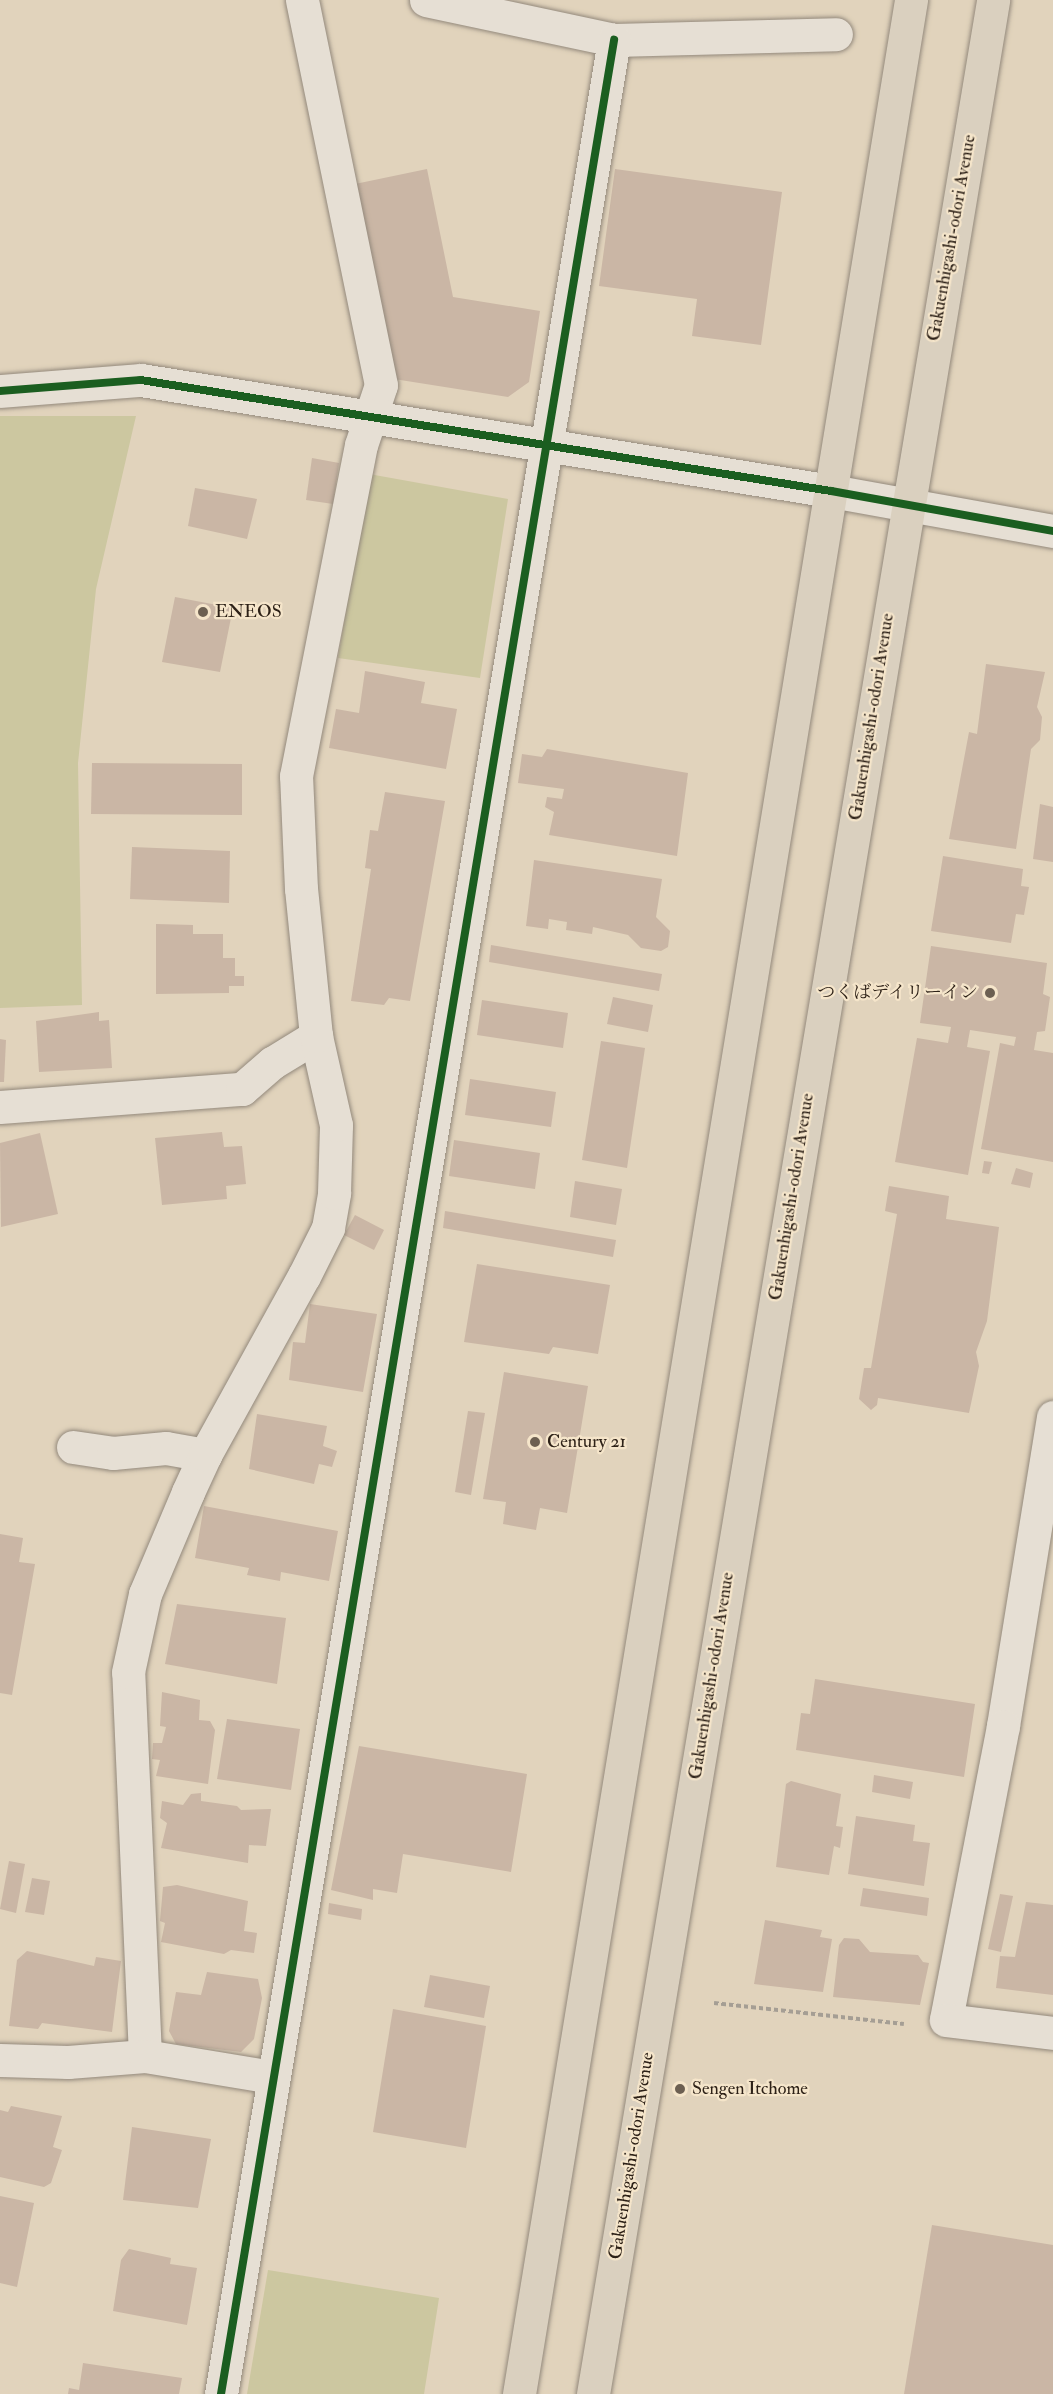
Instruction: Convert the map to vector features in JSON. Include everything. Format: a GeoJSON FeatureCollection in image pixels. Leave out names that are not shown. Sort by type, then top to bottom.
{"type":"FeatureCollection","features":[{"type":"Feature","properties":{"kind":"main road"},"geometry":{"type":"LineString","coordinates":[[519,2394],[911,0]]}},
{"type":"Feature","properties":{"kind":"main road","name":"Gakuenhigashi-odori Avenue"},"geometry":{"type":"LineString","coordinates":[[593,2394],[993,0]]}},
{"type":"Feature","properties":{"kind":"street"},"geometry":{"type":"LineString","coordinates":[[145,2056],[128,1672],[145,1594],[205,1455],[328,1228],[334,1193],[336,1125],[316,1036],[301,889],[296,776],[361,445],[381,385],[302,0]]}},
{"type":"Feature","properties":{"kind":"street"},"geometry":{"type":"LineString","coordinates":[[426,0],[614,40],[836,34]]}},
{"type":"Feature","properties":{"kind":"street"},"geometry":{"type":"LineString","coordinates":[[221,2394],[614,40]]}},
{"type":"Feature","properties":{"kind":"street"},"geometry":{"type":"LineString","coordinates":[[0,391],[141,380],[831,491],[1053,531]]}},
{"type":"Feature","properties":{"kind":"street"},"geometry":{"type":"LineString","coordinates":[[0,1107],[242,1089],[272,1063],[316,1036]]}},
{"type":"Feature","properties":{"kind":"street"},"geometry":{"type":"LineString","coordinates":[[1053,1418],[1003,1726],[946,2020],[1053,2033]]}},
{"type":"Feature","properties":{"kind":"street"},"geometry":{"type":"LineString","coordinates":[[73,1447],[113,1453],[166,1449],[205,1455]]}},
{"type":"Feature","properties":{"kind":"street"},"geometry":{"type":"LineString","coordinates":[[0,2060],[68,2062],[145,2056],[272,2078]]}},
{"type":"Feature","properties":{"kind":"path"},"geometry":{"type":"LineString","coordinates":[[714,2003],[922,2026],[946,2020]]}},
{"type":"Feature","properties":{"kind":"shaded area"},"geometry":{"type":"Polygon","coordinates":[[[0,416],[136,416],[96,589],[78,763],[82,1005],[0,1008],[0,416]]]}},
{"type":"Feature","properties":{"kind":"shaded area"},"geometry":{"type":"Polygon","coordinates":[[[369,474],[508,499],[480,678],[338,658],[369,474]]]}},
{"type":"Feature","properties":{"kind":"shaded area"},"geometry":{"type":"Polygon","coordinates":[[[268,2270],[439,2298],[424,2394],[247,2394],[268,2270]]]}},
{"type":"Feature","properties":{"kind":"building"},"geometry":{"type":"Polygon","coordinates":[[[427,169],[453,297],[540,311],[529,382],[508,397],[394,379],[355,184],[427,169]]]}},
{"type":"Feature","properties":{"kind":"building"},"geometry":{"type":"Polygon","coordinates":[[[615,169],[782,192],[761,345],[692,336],[697,299],[599,286],[615,169]]]}},
{"type":"Feature","properties":{"kind":"building"},"geometry":{"type":"Polygon","coordinates":[[[312,458],[339,463],[333,504],[306,500],[312,458]]]}},
{"type":"Feature","properties":{"kind":"building"},"geometry":{"type":"Polygon","coordinates":[[[195,488],[257,499],[247,539],[188,526],[195,488]]]}},
{"type":"Feature","properties":{"kind":"building"},"geometry":{"type":"Polygon","coordinates":[[[175,597],[233,608],[220,672],[162,662],[175,597]]]}},
{"type":"Feature","properties":{"kind":"building"},"geometry":{"type":"Polygon","coordinates":[[[986,664],[1045,672],[1037,707],[1042,717],[1040,740],[1031,749],[1016,849],[949,839],[969,732],[977,734],[986,664]]]}},
{"type":"Feature","properties":{"kind":"building"},"geometry":{"type":"Polygon","coordinates":[[[365,671],[425,682],[421,703],[457,709],[446,769],[329,748],[336,709],[359,713],[365,671]]]}},
{"type":"Feature","properties":{"kind":"building"},"geometry":{"type":"Polygon","coordinates":[[[547,749],[688,773],[677,856],[549,835],[554,812],[545,807],[547,797],[562,799],[564,789],[518,783],[522,754],[542,757],[547,749]]]}},
{"type":"Feature","properties":{"kind":"building"},"geometry":{"type":"Polygon","coordinates":[[[92,763],[242,764],[242,815],[91,814],[92,763]]]}},
{"type":"Feature","properties":{"kind":"building"},"geometry":{"type":"Polygon","coordinates":[[[385,792],[445,801],[410,1001],[389,998],[384,1005],[351,1001],[371,869],[365,868],[370,830],[378,831],[385,792]]]}},
{"type":"Feature","properties":{"kind":"building"},"geometry":{"type":"Polygon","coordinates":[[[1040,804],[1053,807],[1053,862],[1033,859],[1040,804]]]}},
{"type":"Feature","properties":{"kind":"building"},"geometry":{"type":"Polygon","coordinates":[[[132,847],[230,851],[229,903],[130,899],[132,847]]]}},
{"type":"Feature","properties":{"kind":"building"},"geometry":{"type":"Polygon","coordinates":[[[943,856],[1023,869],[1021,886],[1029,887],[1024,915],[1016,914],[1011,943],[931,931],[943,856]]]}},
{"type":"Feature","properties":{"kind":"building"},"geometry":{"type":"Polygon","coordinates":[[[534,860],[662,879],[656,917],[670,931],[668,947],[661,951],[641,948],[628,935],[593,927],[592,934],[566,930],[567,922],[549,919],[548,929],[526,926],[534,860]]]}},
{"type":"Feature","properties":{"kind":"building"},"geometry":{"type":"Polygon","coordinates":[[[156,924],[193,925],[193,934],[223,934],[223,958],[235,958],[235,976],[244,976],[244,986],[229,986],[229,993],[156,994],[156,924]]]}},
{"type":"Feature","properties":{"kind":"building"},"geometry":{"type":"Polygon","coordinates":[[[491,945],[662,974],[659,991],[489,962],[491,945]]]}},
{"type":"Feature","properties":{"kind":"building"},"geometry":{"type":"Polygon","coordinates":[[[931,946],[1047,963],[1043,994],[1050,997],[1045,1031],[1037,1032],[1034,1050],[1053,1053],[1053,1162],[981,1149],[1000,1043],[1014,1046],[1016,1037],[970,1030],[967,1047],[990,1051],[968,1175],[895,1162],[917,1038],[948,1043],[951,1027],[920,1023],[931,946]]]}},
{"type":"Feature","properties":{"kind":"building"},"geometry":{"type":"Polygon","coordinates":[[[613,997],[653,1005],[648,1032],[607,1024],[613,997]]]}},
{"type":"Feature","properties":{"kind":"building"},"geometry":{"type":"Polygon","coordinates":[[[482,1000],[568,1013],[563,1048],[477,1035],[482,1000]]]}},
{"type":"Feature","properties":{"kind":"building"},"geometry":{"type":"Polygon","coordinates":[[[99,1012],[99,1021],[109,1020],[112,1068],[39,1072],[36,1021],[99,1012]]]}},
{"type":"Feature","properties":{"kind":"building"},"geometry":{"type":"Polygon","coordinates":[[[0,1039],[6,1040],[4,1082],[0,1082],[0,1039]]]}},
{"type":"Feature","properties":{"kind":"building"},"geometry":{"type":"Polygon","coordinates":[[[601,1041],[645,1048],[627,1168],[582,1160],[601,1041]]]}},
{"type":"Feature","properties":{"kind":"building"},"geometry":{"type":"Polygon","coordinates":[[[470,1079],[556,1092],[551,1127],[465,1115],[470,1079]]]}},
{"type":"Feature","properties":{"kind":"building"},"geometry":{"type":"Polygon","coordinates":[[[222,1132],[224,1147],[242,1146],[246,1184],[226,1186],[227,1199],[162,1205],[155,1138],[222,1132]]]}},
{"type":"Feature","properties":{"kind":"building"},"geometry":{"type":"Polygon","coordinates":[[[40,1133],[58,1214],[1,1227],[0,1143],[40,1133]]]}},
{"type":"Feature","properties":{"kind":"building"},"geometry":{"type":"Polygon","coordinates":[[[454,1140],[540,1153],[535,1189],[449,1176],[454,1140]]]}},
{"type":"Feature","properties":{"kind":"building"},"geometry":{"type":"Polygon","coordinates":[[[984,1161],[992,1162],[989,1174],[982,1173],[984,1161]]]}},
{"type":"Feature","properties":{"kind":"building"},"geometry":{"type":"Polygon","coordinates":[[[1016,1168],[1033,1173],[1030,1188],[1011,1184],[1016,1168]]]}},
{"type":"Feature","properties":{"kind":"building"},"geometry":{"type":"Polygon","coordinates":[[[575,1181],[622,1189],[616,1225],[570,1217],[575,1181]]]}},
{"type":"Feature","properties":{"kind":"building"},"geometry":{"type":"Polygon","coordinates":[[[889,1186],[949,1196],[946,1219],[999,1227],[987,1321],[976,1352],[979,1366],[969,1413],[878,1398],[877,1405],[871,1410],[859,1399],[864,1368],[871,1368],[897,1214],[885,1211],[889,1186]]]}},
{"type":"Feature","properties":{"kind":"building"},"geometry":{"type":"Polygon","coordinates":[[[445,1211],[616,1240],[613,1257],[443,1228],[445,1211]]]}},
{"type":"Feature","properties":{"kind":"building"},"geometry":{"type":"Polygon","coordinates":[[[355,1215],[384,1230],[374,1250],[344,1235],[355,1215]]]}},
{"type":"Feature","properties":{"kind":"building"},"geometry":{"type":"Polygon","coordinates":[[[477,1264],[610,1285],[598,1354],[553,1347],[549,1354],[464,1342],[477,1264]]]}},
{"type":"Feature","properties":{"kind":"building"},"geometry":{"type":"Polygon","coordinates":[[[310,1304],[377,1314],[363,1392],[289,1380],[293,1342],[305,1343],[310,1304]]]}},
{"type":"Feature","properties":{"kind":"building","name":"Century 21"},"geometry":{"type":"Polygon","coordinates":[[[504,1372],[588,1386],[567,1513],[540,1508],[536,1530],[503,1524],[506,1502],[483,1499],[504,1372]]]}},
{"type":"Feature","properties":{"kind":"building"},"geometry":{"type":"Polygon","coordinates":[[[468,1411],[485,1413],[471,1495],[455,1492],[468,1411]]]}},
{"type":"Feature","properties":{"kind":"building"},"geometry":{"type":"Polygon","coordinates":[[[257,1414],[327,1426],[323,1446],[337,1451],[332,1467],[319,1464],[314,1484],[249,1469],[257,1414]]]}},
{"type":"Feature","properties":{"kind":"building"},"geometry":{"type":"Polygon","coordinates":[[[204,1506],[338,1531],[329,1581],[281,1572],[280,1581],[247,1575],[249,1568],[195,1558],[204,1506]]]}},
{"type":"Feature","properties":{"kind":"building"},"geometry":{"type":"Polygon","coordinates":[[[0,1534],[23,1538],[19,1562],[35,1564],[12,1695],[0,1693],[0,1534]]]}},
{"type":"Feature","properties":{"kind":"building"},"geometry":{"type":"Polygon","coordinates":[[[177,1604],[286,1618],[277,1684],[165,1664],[177,1604]]]}},
{"type":"Feature","properties":{"kind":"building"},"geometry":{"type":"Polygon","coordinates":[[[815,1679],[975,1704],[964,1777],[796,1750],[801,1713],[810,1714],[815,1679]]]}},
{"type":"Feature","properties":{"kind":"building"},"geometry":{"type":"Polygon","coordinates":[[[162,1692],[200,1700],[199,1720],[210,1721],[215,1730],[208,1784],[156,1776],[160,1760],[152,1759],[153,1743],[162,1743],[166,1727],[160,1726],[162,1692]]]}},
{"type":"Feature","properties":{"kind":"building"},"geometry":{"type":"Polygon","coordinates":[[[227,1719],[300,1729],[291,1790],[217,1779],[227,1719]]]}},
{"type":"Feature","properties":{"kind":"building"},"geometry":{"type":"Polygon","coordinates":[[[359,1746],[527,1774],[511,1872],[403,1854],[397,1893],[373,1889],[373,1900],[331,1890],[359,1746]]]}},
{"type":"Feature","properties":{"kind":"building"},"geometry":{"type":"Polygon","coordinates":[[[874,1775],[913,1782],[910,1799],[872,1792],[874,1775]]]}},
{"type":"Feature","properties":{"kind":"building"},"geometry":{"type":"Polygon","coordinates":[[[791,1781],[841,1794],[836,1826],[843,1827],[840,1848],[834,1846],[829,1875],[776,1867],[786,1784],[791,1781]]]}},
{"type":"Feature","properties":{"kind":"building"},"geometry":{"type":"Polygon","coordinates":[[[201,1793],[201,1801],[237,1806],[241,1810],[271,1809],[266,1846],[249,1845],[248,1863],[161,1848],[167,1823],[160,1818],[162,1801],[183,1805],[191,1794],[201,1793]]]}},
{"type":"Feature","properties":{"kind":"building"},"geometry":{"type":"Polygon","coordinates":[[[856,1816],[915,1825],[913,1841],[930,1843],[924,1886],[848,1874],[856,1816]]]}},
{"type":"Feature","properties":{"kind":"building"},"geometry":{"type":"Polygon","coordinates":[[[9,1861],[25,1864],[16,1913],[0,1909],[9,1861]]]}},
{"type":"Feature","properties":{"kind":"building"},"geometry":{"type":"Polygon","coordinates":[[[32,1878],[50,1881],[44,1915],[25,1912],[32,1878]]]}},
{"type":"Feature","properties":{"kind":"building"},"geometry":{"type":"Polygon","coordinates":[[[177,1885],[248,1901],[244,1931],[257,1933],[254,1953],[231,1950],[224,1954],[161,1942],[165,1923],[160,1921],[163,1887],[177,1885]]]}},
{"type":"Feature","properties":{"kind":"building"},"geometry":{"type":"Polygon","coordinates":[[[863,1888],[929,1898],[927,1916],[860,1906],[863,1888]]]}},
{"type":"Feature","properties":{"kind":"building"},"geometry":{"type":"Polygon","coordinates":[[[1000,1894],[1013,1896],[1001,1952],[988,1949],[1000,1894]]]}},
{"type":"Feature","properties":{"kind":"building"},"geometry":{"type":"Polygon","coordinates":[[[1026,1902],[1053,1905],[1053,1995],[996,1988],[1000,1956],[1015,1957],[1026,1902]]]}},
{"type":"Feature","properties":{"kind":"building"},"geometry":{"type":"Polygon","coordinates":[[[329,1903],[362,1909],[361,1920],[328,1914],[329,1903]]]}},
{"type":"Feature","properties":{"kind":"building"},"geometry":{"type":"Polygon","coordinates":[[[765,1920],[822,1930],[820,1937],[832,1939],[823,1992],[754,1984],[765,1920]]]}},
{"type":"Feature","properties":{"kind":"building"},"geometry":{"type":"Polygon","coordinates":[[[844,1938],[859,1939],[870,1952],[918,1955],[923,1962],[929,1963],[920,2005],[833,1997],[839,1945],[844,1938]]]}},
{"type":"Feature","properties":{"kind":"building"},"geometry":{"type":"Polygon","coordinates":[[[27,1951],[94,1966],[96,1957],[121,1961],[112,2032],[42,2023],[38,2029],[9,2026],[17,1960],[27,1951]]]}},
{"type":"Feature","properties":{"kind":"building"},"geometry":{"type":"Polygon","coordinates":[[[207,1972],[258,1979],[262,1998],[254,2039],[241,2052],[176,2044],[169,2031],[176,1992],[201,1995],[207,1972]]]}},
{"type":"Feature","properties":{"kind":"building"},"geometry":{"type":"Polygon","coordinates":[[[430,1975],[490,1986],[484,2018],[424,2007],[430,1975]]]}},
{"type":"Feature","properties":{"kind":"building"},"geometry":{"type":"Polygon","coordinates":[[[393,2009],[486,2026],[466,2148],[373,2132],[393,2009]]]}},
{"type":"Feature","properties":{"kind":"building"},"geometry":{"type":"Polygon","coordinates":[[[11,2106],[62,2116],[53,2147],[62,2150],[51,2183],[44,2187],[0,2177],[0,2110],[8,2112],[11,2106]]]}},
{"type":"Feature","properties":{"kind":"building"},"geometry":{"type":"Polygon","coordinates":[[[132,2127],[211,2139],[198,2208],[123,2200],[132,2127]]]}},
{"type":"Feature","properties":{"kind":"building"},"geometry":{"type":"Polygon","coordinates":[[[0,2196],[34,2203],[17,2287],[0,2283],[0,2196]]]}},
{"type":"Feature","properties":{"kind":"building"},"geometry":{"type":"Polygon","coordinates":[[[932,2225],[1053,2245],[1053,2394],[904,2394],[932,2225]]]}},
{"type":"Feature","properties":{"kind":"building"},"geometry":{"type":"Polygon","coordinates":[[[129,2249],[171,2258],[170,2264],[197,2268],[187,2325],[113,2311],[121,2260],[129,2249]]]}},
{"type":"Feature","properties":{"kind":"building"},"geometry":{"type":"Polygon","coordinates":[[[83,2363],[182,2378],[179,2394],[68,2394],[69,2388],[79,2390],[83,2363]]]}},
{"type":"Feature","properties":{"kind":"cycle path"},"geometry":{"type":"LineString","coordinates":[[221,2394],[614,40]]}},
{"type":"Feature","properties":{"kind":"cycle path"},"geometry":{"type":"LineString","coordinates":[[0,391],[141,380],[831,491],[1053,531]]}},
{"type":"Feature","properties":{"kind":"place","name":"ENEOS"},"geometry":{"type":"Point","coordinates":[203,612]}},
{"type":"Feature","properties":{"kind":"place","name":"つくばデイリーイン"},"geometry":{"type":"Point","coordinates":[990,993]}},
{"type":"Feature","properties":{"kind":"place","name":"Century 21"},"geometry":{"type":"Point","coordinates":[535,1442]}},
{"type":"Feature","properties":{"kind":"place","name":"Sengen Itchome"},"geometry":{"type":"Point","coordinates":[680,2089]}}]}
